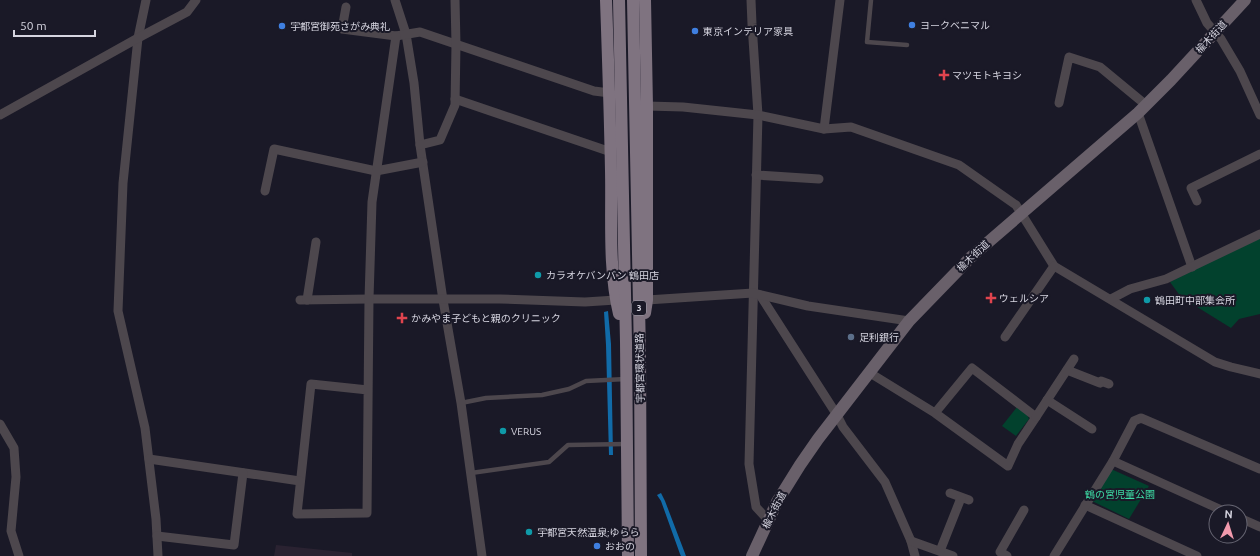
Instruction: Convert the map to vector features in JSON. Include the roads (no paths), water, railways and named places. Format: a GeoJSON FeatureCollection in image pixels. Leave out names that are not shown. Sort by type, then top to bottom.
{"type":"FeatureCollection","features":[{"type":"Feature","properties":{"kind":"main road","name":"3"},"geometry":{"type":"LineString","coordinates":[[606,0],[610,93],[612,257],[616,300],[626,342]]}},
{"type":"Feature","properties":{"kind":"main road","name":"宇都宮環状道路"},"geometry":{"type":"LineString","coordinates":[[619,0],[626,342],[621,379],[621,444],[628,556]]}},
{"type":"Feature","properties":{"kind":"main road","name":"宇都宮環状道路"},"geometry":{"type":"LineString","coordinates":[[633,0],[640,355],[641,556]]}},
{"type":"Feature","properties":{"kind":"main road","name":"3"},"geometry":{"type":"LineString","coordinates":[[640,355],[647,300],[647,106],[645,0]]}},
{"type":"Feature","properties":{"kind":"street"},"geometry":{"type":"LineString","coordinates":[[146,0],[138,38],[123,183],[118,311],[145,428],[158,556]]}},
{"type":"Feature","properties":{"kind":"street"},"geometry":{"type":"LineString","coordinates":[[0,115],[187,12],[196,0]]}},
{"type":"Feature","properties":{"kind":"street"},"geometry":{"type":"LineString","coordinates":[[395,0],[406,34],[414,82],[420,145],[443,300],[461,403],[482,556]]}},
{"type":"Feature","properties":{"kind":"street"},"geometry":{"type":"LineString","coordinates":[[420,145],[440,140],[455,105],[455,0]]}},
{"type":"Feature","properties":{"kind":"street"},"geometry":{"type":"LineString","coordinates":[[751,0],[758,115],[756,175],[756,294],[749,464],[756,507],[768,520]]}},
{"type":"Feature","properties":{"kind":"street"},"geometry":{"type":"LineString","coordinates":[[824,129],[840,0]]}},
{"type":"Feature","properties":{"kind":"street"},"geometry":{"type":"LineString","coordinates":[[1196,0],[1207,23],[1221,39],[1240,71],[1260,115]]}},
{"type":"Feature","properties":{"kind":"street","name":"楡木街道"},"geometry":{"type":"LineString","coordinates":[[752,556],[768,520],[793,475],[818,439],[910,321],[954,273],[1142,109],[1245,0]]}},
{"type":"Feature","properties":{"kind":"street"},"geometry":{"type":"LineString","coordinates":[[346,8],[342,29],[396,36],[420,32],[594,91],[610,93]]}},
{"type":"Feature","properties":{"kind":"street"},"geometry":{"type":"LineString","coordinates":[[368,390],[311,384],[297,514],[367,513],[369,298],[372,202],[396,36]]}},
{"type":"Feature","properties":{"kind":"street"},"geometry":{"type":"LineString","coordinates":[[1059,103],[1069,57],[1100,67],[1142,109],[1192,267]]}},
{"type":"Feature","properties":{"kind":"street"},"geometry":{"type":"LineString","coordinates":[[455,100],[611,152]]}},
{"type":"Feature","properties":{"kind":"street"},"geometry":{"type":"LineString","coordinates":[[647,106],[683,107],[758,115],[824,129],[851,127],[959,165],[1016,205],[1054,266],[1215,362],[1260,374]]}},
{"type":"Feature","properties":{"kind":"street"},"geometry":{"type":"LineString","coordinates":[[265,190],[274,149],[376,171],[423,162]]}},
{"type":"Feature","properties":{"kind":"street"},"geometry":{"type":"LineString","coordinates":[[1197,201],[1191,188],[1260,154]]}},
{"type":"Feature","properties":{"kind":"street"},"geometry":{"type":"LineString","coordinates":[[756,175],[819,179]]}},
{"type":"Feature","properties":{"kind":"street"},"geometry":{"type":"LineString","coordinates":[[1111,299],[1130,289],[1166,279],[1260,234]]}},
{"type":"Feature","properties":{"kind":"street"},"geometry":{"type":"LineString","coordinates":[[316,242],[304,300],[369,298],[443,300],[500,299],[585,302],[616,300]]}},
{"type":"Feature","properties":{"kind":"street"},"geometry":{"type":"LineString","coordinates":[[1005,337],[1054,266]]}},
{"type":"Feature","properties":{"kind":"street"},"geometry":{"type":"LineString","coordinates":[[756,294],[837,415],[843,427],[885,482],[911,541],[915,556]]}},
{"type":"Feature","properties":{"kind":"street"},"geometry":{"type":"LineString","coordinates":[[647,300],[756,294],[808,306],[910,321]]}},
{"type":"Feature","properties":{"kind":"street"},"geometry":{"type":"LineString","coordinates":[[870,373],[934,413],[1008,466],[1018,444],[1074,359]]}},
{"type":"Feature","properties":{"kind":"street"},"geometry":{"type":"LineString","coordinates":[[934,413],[972,368],[1036,417]]}},
{"type":"Feature","properties":{"kind":"street"},"geometry":{"type":"LineString","coordinates":[[1067,370],[1100,383],[1101,381],[1109,384]]}},
{"type":"Feature","properties":{"kind":"street"},"geometry":{"type":"LineString","coordinates":[[1047,400],[1092,429]]}},
{"type":"Feature","properties":{"kind":"street"},"geometry":{"type":"LineString","coordinates":[[1055,556],[1112,461],[1134,421],[1141,418],[1260,469]]}},
{"type":"Feature","properties":{"kind":"street"},"geometry":{"type":"LineString","coordinates":[[0,424],[14,448],[16,477],[11,531],[19,556]]}},
{"type":"Feature","properties":{"kind":"street"},"geometry":{"type":"LineString","coordinates":[[149,459],[300,481]]}},
{"type":"Feature","properties":{"kind":"street"},"geometry":{"type":"LineString","coordinates":[[1112,461],[1208,504]]}},
{"type":"Feature","properties":{"kind":"street"},"geometry":{"type":"LineString","coordinates":[[157,536],[234,545],[243,473]]}},
{"type":"Feature","properties":{"kind":"street"},"geometry":{"type":"LineString","coordinates":[[940,551],[965,499],[950,493]]}},
{"type":"Feature","properties":{"kind":"street"},"geometry":{"type":"LineString","coordinates":[[1085,505],[1197,556]]}},
{"type":"Feature","properties":{"kind":"street"},"geometry":{"type":"LineString","coordinates":[[1007,556],[1000,552],[1024,510]]}},
{"type":"Feature","properties":{"kind":"street"},"geometry":{"type":"LineString","coordinates":[[1248,522],[1260,527]]}},
{"type":"Feature","properties":{"kind":"street"},"geometry":{"type":"LineString","coordinates":[[911,541],[953,556]]}},
{"type":"Feature","properties":{"kind":"lane"},"geometry":{"type":"LineString","coordinates":[[871,0],[867,42],[907,45]]}},
{"type":"Feature","properties":{"kind":"lane"},"geometry":{"type":"LineString","coordinates":[[461,403],[486,398],[542,395],[569,389],[586,381],[621,379]]}},
{"type":"Feature","properties":{"kind":"lane"},"geometry":{"type":"LineString","coordinates":[[471,473],[549,462],[568,446],[621,444]]}},
{"type":"Feature","properties":{"kind":"water"},"geometry":{"type":"Polygon","coordinates":[[[608,311],[611,344],[613,455],[609,455],[604,312],[608,311]]]}},
{"type":"Feature","properties":{"kind":"water"},"geometry":{"type":"Polygon","coordinates":[[[661,493],[686,556],[681,556],[680,554],[661,501],[657,495],[661,493]]]}},
{"type":"Feature","properties":{"kind":"place","name":"ヨークベニマル"},"geometry":{"type":"Point","coordinates":[912,25]}},
{"type":"Feature","properties":{"kind":"place","name":"宇都宮御苑さがみ典礼"},"geometry":{"type":"Point","coordinates":[282,26]}},
{"type":"Feature","properties":{"kind":"place","name":"東京インテリア家具"},"geometry":{"type":"Point","coordinates":[695,31]}},
{"type":"Feature","properties":{"kind":"place","name":"マツモトキヨシ"},"geometry":{"type":"Point","coordinates":[944,75]}},
{"type":"Feature","properties":{"kind":"place","name":"カラオケバンバン 鶴田店"},"geometry":{"type":"Point","coordinates":[538,275]}},
{"type":"Feature","properties":{"kind":"place","name":"ウェルシア"},"geometry":{"type":"Point","coordinates":[991,298]}},
{"type":"Feature","properties":{"kind":"place","name":"鶴田町中部集会所"},"geometry":{"type":"Point","coordinates":[1147,300]}},
{"type":"Feature","properties":{"kind":"place","name":"かみやま子どもと親のクリニック"},"geometry":{"type":"Point","coordinates":[402,318]}},
{"type":"Feature","properties":{"kind":"place","name":"足利銀行"},"geometry":{"type":"Point","coordinates":[851,337]}},
{"type":"Feature","properties":{"kind":"place","name":"VERUS"},"geometry":{"type":"Point","coordinates":[503,431]}},
{"type":"Feature","properties":{"kind":"place","name":"宇都宮天然温泉;ゆらら"},"geometry":{"type":"Point","coordinates":[529,532]}},
{"type":"Feature","properties":{"kind":"place","name":"おおの"},"geometry":{"type":"Point","coordinates":[597,546]}},
{"type":"Feature","properties":{"kind":"park label","name":"鶴の宮児童公園"},"geometry":{"type":"Point","coordinates":[1120,494]}}]}
